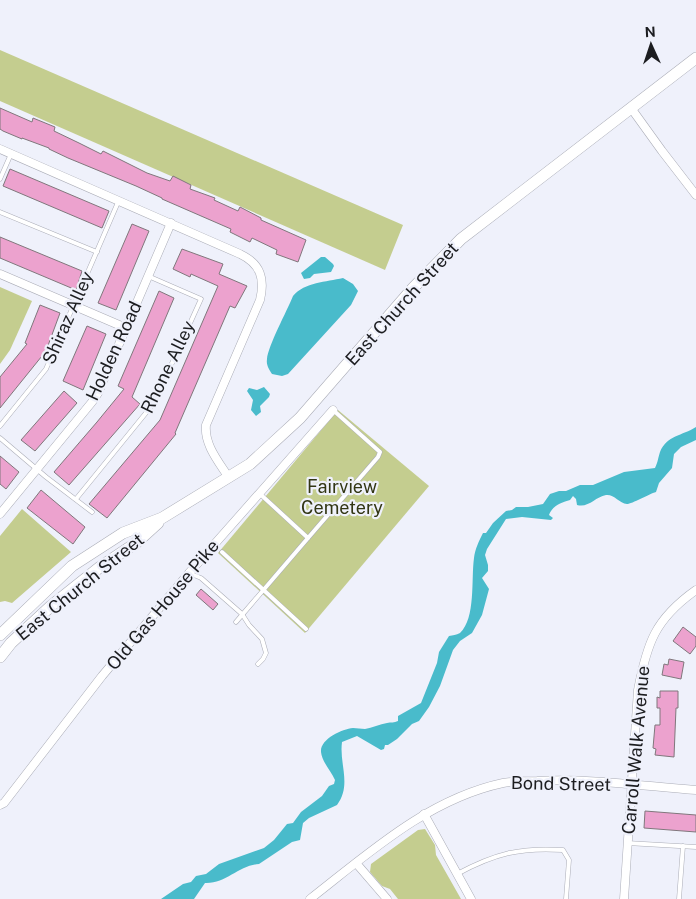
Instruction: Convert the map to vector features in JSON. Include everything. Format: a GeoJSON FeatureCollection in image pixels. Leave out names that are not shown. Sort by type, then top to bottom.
{"type":"FeatureCollection","features":[{"type":"Feature","properties":{"kind":"main road","name":"East Church Street"},"geometry":{"type":"LineString","coordinates":[[0,634],[72,566],[123,534],[162,518],[229,478],[266,450],[300,418],[413,288],[461,239],[696,58]]}},
{"type":"Feature","properties":{"kind":"main road","name":"East Church Street"},"geometry":{"type":"LineString","coordinates":[[0,657],[11,643],[51,606],[100,567],[136,543],[162,518]]}},
{"type":"Feature","properties":{"kind":"street"},"geometry":{"type":"LineString","coordinates":[[631,108],[696,195]]}},
{"type":"Feature","properties":{"kind":"street"},"geometry":{"type":"LineString","coordinates":[[0,149],[247,257],[259,270],[263,281],[260,300],[206,425],[207,442],[229,478]]}},
{"type":"Feature","properties":{"kind":"street","name":"Holden Road"},"geometry":{"type":"LineString","coordinates":[[0,514],[98,393],[171,223]]}},
{"type":"Feature","properties":{"kind":"street"},"geometry":{"type":"LineString","coordinates":[[0,274],[126,328]]}},
{"type":"Feature","properties":{"kind":"street","name":"Old Gas House Pike"},"geometry":{"type":"LineString","coordinates":[[0,805],[102,676],[188,573],[333,410]]}},
{"type":"Feature","properties":{"kind":"street","name":"Carroll Walk Avenue"},"geometry":{"type":"LineString","coordinates":[[624,899],[638,690],[644,660],[650,640],[659,626],[678,603],[696,590]]}},
{"type":"Feature","properties":{"kind":"street"},"geometry":{"type":"LineString","coordinates":[[0,634],[11,643]]}},
{"type":"Feature","properties":{"kind":"street","name":"Bond Street"},"geometry":{"type":"LineString","coordinates":[[310,899],[424,814],[464,794],[504,782],[560,780],[696,790]]}},
{"type":"Feature","properties":{"kind":"street"},"geometry":{"type":"LineString","coordinates":[[424,814],[470,899]]}},
{"type":"Feature","properties":{"kind":"street"},"geometry":{"type":"LineString","coordinates":[[356,863],[387,899]]}},
{"type":"Feature","properties":{"kind":"lane"},"geometry":{"type":"LineString","coordinates":[[0,179],[11,154]]}},
{"type":"Feature","properties":{"kind":"lane","name":"Shiraz Alley"},"geometry":{"type":"LineString","coordinates":[[0,426],[46,369],[119,200]]}},
{"type":"Feature","properties":{"kind":"lane"},"geometry":{"type":"LineString","coordinates":[[0,212],[97,252]]}},
{"type":"Feature","properties":{"kind":"lane","name":"Rhone Alley"},"geometry":{"type":"LineString","coordinates":[[76,499],[154,403],[201,299],[148,276]]}},
{"type":"Feature","properties":{"kind":"lane"},"geometry":{"type":"LineString","coordinates":[[236,622],[378,457],[380,452],[333,410]]}},
{"type":"Feature","properties":{"kind":"lane"},"geometry":{"type":"LineString","coordinates":[[0,438],[46,477],[92,512]]}},
{"type":"Feature","properties":{"kind":"lane"},"geometry":{"type":"LineString","coordinates":[[259,493],[308,538]]}},
{"type":"Feature","properties":{"kind":"lane"},"geometry":{"type":"LineString","coordinates":[[222,552],[306,628]]}},
{"type":"Feature","properties":{"kind":"lane"},"geometry":{"type":"LineString","coordinates":[[188,573],[201,578],[242,614],[249,625],[262,638],[266,654],[258,664]]}},
{"type":"Feature","properties":{"kind":"lane"},"geometry":{"type":"LineString","coordinates":[[627,843],[696,847]]}},
{"type":"Feature","properties":{"kind":"lane"},"geometry":{"type":"LineString","coordinates":[[679,899],[683,846]]}},
{"type":"Feature","properties":{"kind":"lane"},"geometry":{"type":"LineString","coordinates":[[457,874],[482,860],[512,852],[543,848],[563,850],[569,860],[566,899]]}},
{"type":"Feature","properties":{"kind":"green space"},"geometry":{"type":"Polygon","coordinates":[[[0,50],[403,225],[385,270],[0,101],[0,50]]]}},
{"type":"Feature","properties":{"kind":"green space"},"geometry":{"type":"Polygon","coordinates":[[[0,287],[32,301],[10,350],[0,364],[0,287]]]}},
{"type":"Feature","properties":{"kind":"green space","name":"Fairview Cemetery"},"geometry":{"type":"Polygon","coordinates":[[[338,410],[429,486],[305,633],[218,553],[338,410]]]}},
{"type":"Feature","properties":{"kind":"green space"},"geometry":{"type":"Polygon","coordinates":[[[22,509],[71,552],[12,603],[0,602],[0,536],[22,509]]]}},
{"type":"Feature","properties":{"kind":"green space"},"geometry":{"type":"Polygon","coordinates":[[[425,829],[435,845],[436,855],[461,899],[398,899],[390,889],[382,886],[370,872],[371,864],[418,830],[425,829]]]}},
{"type":"Feature","properties":{"kind":"water"},"geometry":{"type":"Polygon","coordinates":[[[321,257],[325,257],[333,264],[331,272],[314,274],[310,278],[304,279],[301,273],[321,257]]]}},
{"type":"Feature","properties":{"kind":"water"},"geometry":{"type":"Polygon","coordinates":[[[343,278],[353,284],[358,291],[351,305],[288,374],[282,376],[272,374],[267,363],[268,353],[293,296],[310,285],[343,278]]]}},
{"type":"Feature","properties":{"kind":"water"},"geometry":{"type":"Polygon","coordinates":[[[264,387],[270,394],[260,406],[261,412],[256,416],[251,410],[253,400],[247,391],[249,388],[257,390],[264,387]]]}},
{"type":"Feature","properties":{"kind":"water"},"geometry":{"type":"Polygon","coordinates":[[[696,427],[696,440],[681,447],[674,454],[672,468],[659,483],[656,492],[627,504],[606,495],[581,506],[577,505],[576,499],[573,496],[570,500],[552,509],[549,515],[553,518],[551,520],[522,517],[506,519],[485,555],[488,571],[482,578],[489,589],[482,615],[472,633],[460,641],[453,650],[440,686],[419,721],[412,724],[397,739],[385,745],[384,749],[381,750],[357,736],[342,742],[344,790],[341,797],[337,805],[309,818],[303,823],[300,840],[292,842],[259,864],[252,865],[219,881],[205,883],[194,899],[161,899],[183,884],[191,882],[196,876],[206,874],[219,864],[264,848],[274,840],[287,824],[293,823],[301,812],[322,796],[329,786],[334,784],[335,780],[321,752],[324,743],[328,739],[348,729],[365,729],[397,722],[398,716],[421,703],[437,663],[439,652],[449,636],[460,633],[469,618],[475,551],[483,533],[486,533],[493,523],[506,511],[516,507],[543,504],[550,494],[566,491],[580,485],[593,485],[624,472],[655,468],[660,452],[667,442],[675,436],[696,427]]]}},
{"type":"Feature","properties":{"kind":"building"},"geometry":{"type":"Polygon","coordinates":[[[0,108],[32,122],[33,118],[55,127],[54,131],[101,154],[103,151],[147,173],[170,181],[173,176],[191,185],[190,189],[215,198],[214,200],[238,211],[240,207],[261,218],[261,220],[306,240],[298,262],[276,254],[277,250],[252,238],[250,242],[230,232],[231,229],[136,186],[68,158],[49,148],[3,131],[0,129],[0,108]]]}},
{"type":"Feature","properties":{"kind":"building"},"geometry":{"type":"Polygon","coordinates":[[[10,169],[109,211],[102,228],[3,186],[10,169]]]}},
{"type":"Feature","properties":{"kind":"building"},"geometry":{"type":"Polygon","coordinates":[[[132,224],[149,231],[116,310],[98,303],[132,224]]]}},
{"type":"Feature","properties":{"kind":"building"},"geometry":{"type":"Polygon","coordinates":[[[0,237],[82,271],[76,290],[0,258],[0,237]]]}},
{"type":"Feature","properties":{"kind":"building"},"geometry":{"type":"Polygon","coordinates":[[[182,249],[223,264],[219,274],[247,286],[235,308],[230,306],[176,434],[107,518],[89,504],[160,420],[218,286],[191,274],[190,277],[173,269],[182,249]]]}},
{"type":"Feature","properties":{"kind":"building"},"geometry":{"type":"Polygon","coordinates":[[[159,291],[174,298],[132,397],[140,404],[69,485],[54,472],[124,389],[118,386],[159,291]]]}},
{"type":"Feature","properties":{"kind":"building"},"geometry":{"type":"Polygon","coordinates":[[[40,305],[60,313],[46,351],[0,408],[0,377],[27,344],[25,343],[40,305]]]}},
{"type":"Feature","properties":{"kind":"building"},"geometry":{"type":"Polygon","coordinates":[[[87,326],[106,334],[83,390],[63,381],[87,326]]]}},
{"type":"Feature","properties":{"kind":"building"},"geometry":{"type":"Polygon","coordinates":[[[64,391],[77,403],[35,451],[21,440],[64,391]]]}},
{"type":"Feature","properties":{"kind":"building"},"geometry":{"type":"Polygon","coordinates":[[[0,456],[19,472],[6,489],[0,484],[0,456]]]}},
{"type":"Feature","properties":{"kind":"building"},"geometry":{"type":"Polygon","coordinates":[[[41,490],[85,527],[73,544],[27,508],[41,490]]]}},
{"type":"Feature","properties":{"kind":"building"},"geometry":{"type":"Polygon","coordinates":[[[201,589],[218,604],[213,610],[196,595],[201,589]]]}},
{"type":"Feature","properties":{"kind":"building"},"geometry":{"type":"Polygon","coordinates":[[[683,627],[696,637],[696,646],[690,654],[673,641],[683,627]]]}},
{"type":"Feature","properties":{"kind":"building"},"geometry":{"type":"Polygon","coordinates":[[[669,659],[684,662],[681,679],[662,675],[664,664],[668,665],[669,659]]]}},
{"type":"Feature","properties":{"kind":"building"},"geometry":{"type":"Polygon","coordinates":[[[660,691],[678,691],[674,757],[655,755],[656,749],[653,748],[655,725],[660,725],[660,708],[657,708],[657,697],[660,698],[660,691]]]}},
{"type":"Feature","properties":{"kind":"building"},"geometry":{"type":"Polygon","coordinates":[[[645,811],[696,815],[696,832],[644,828],[645,811]]]}}]}
